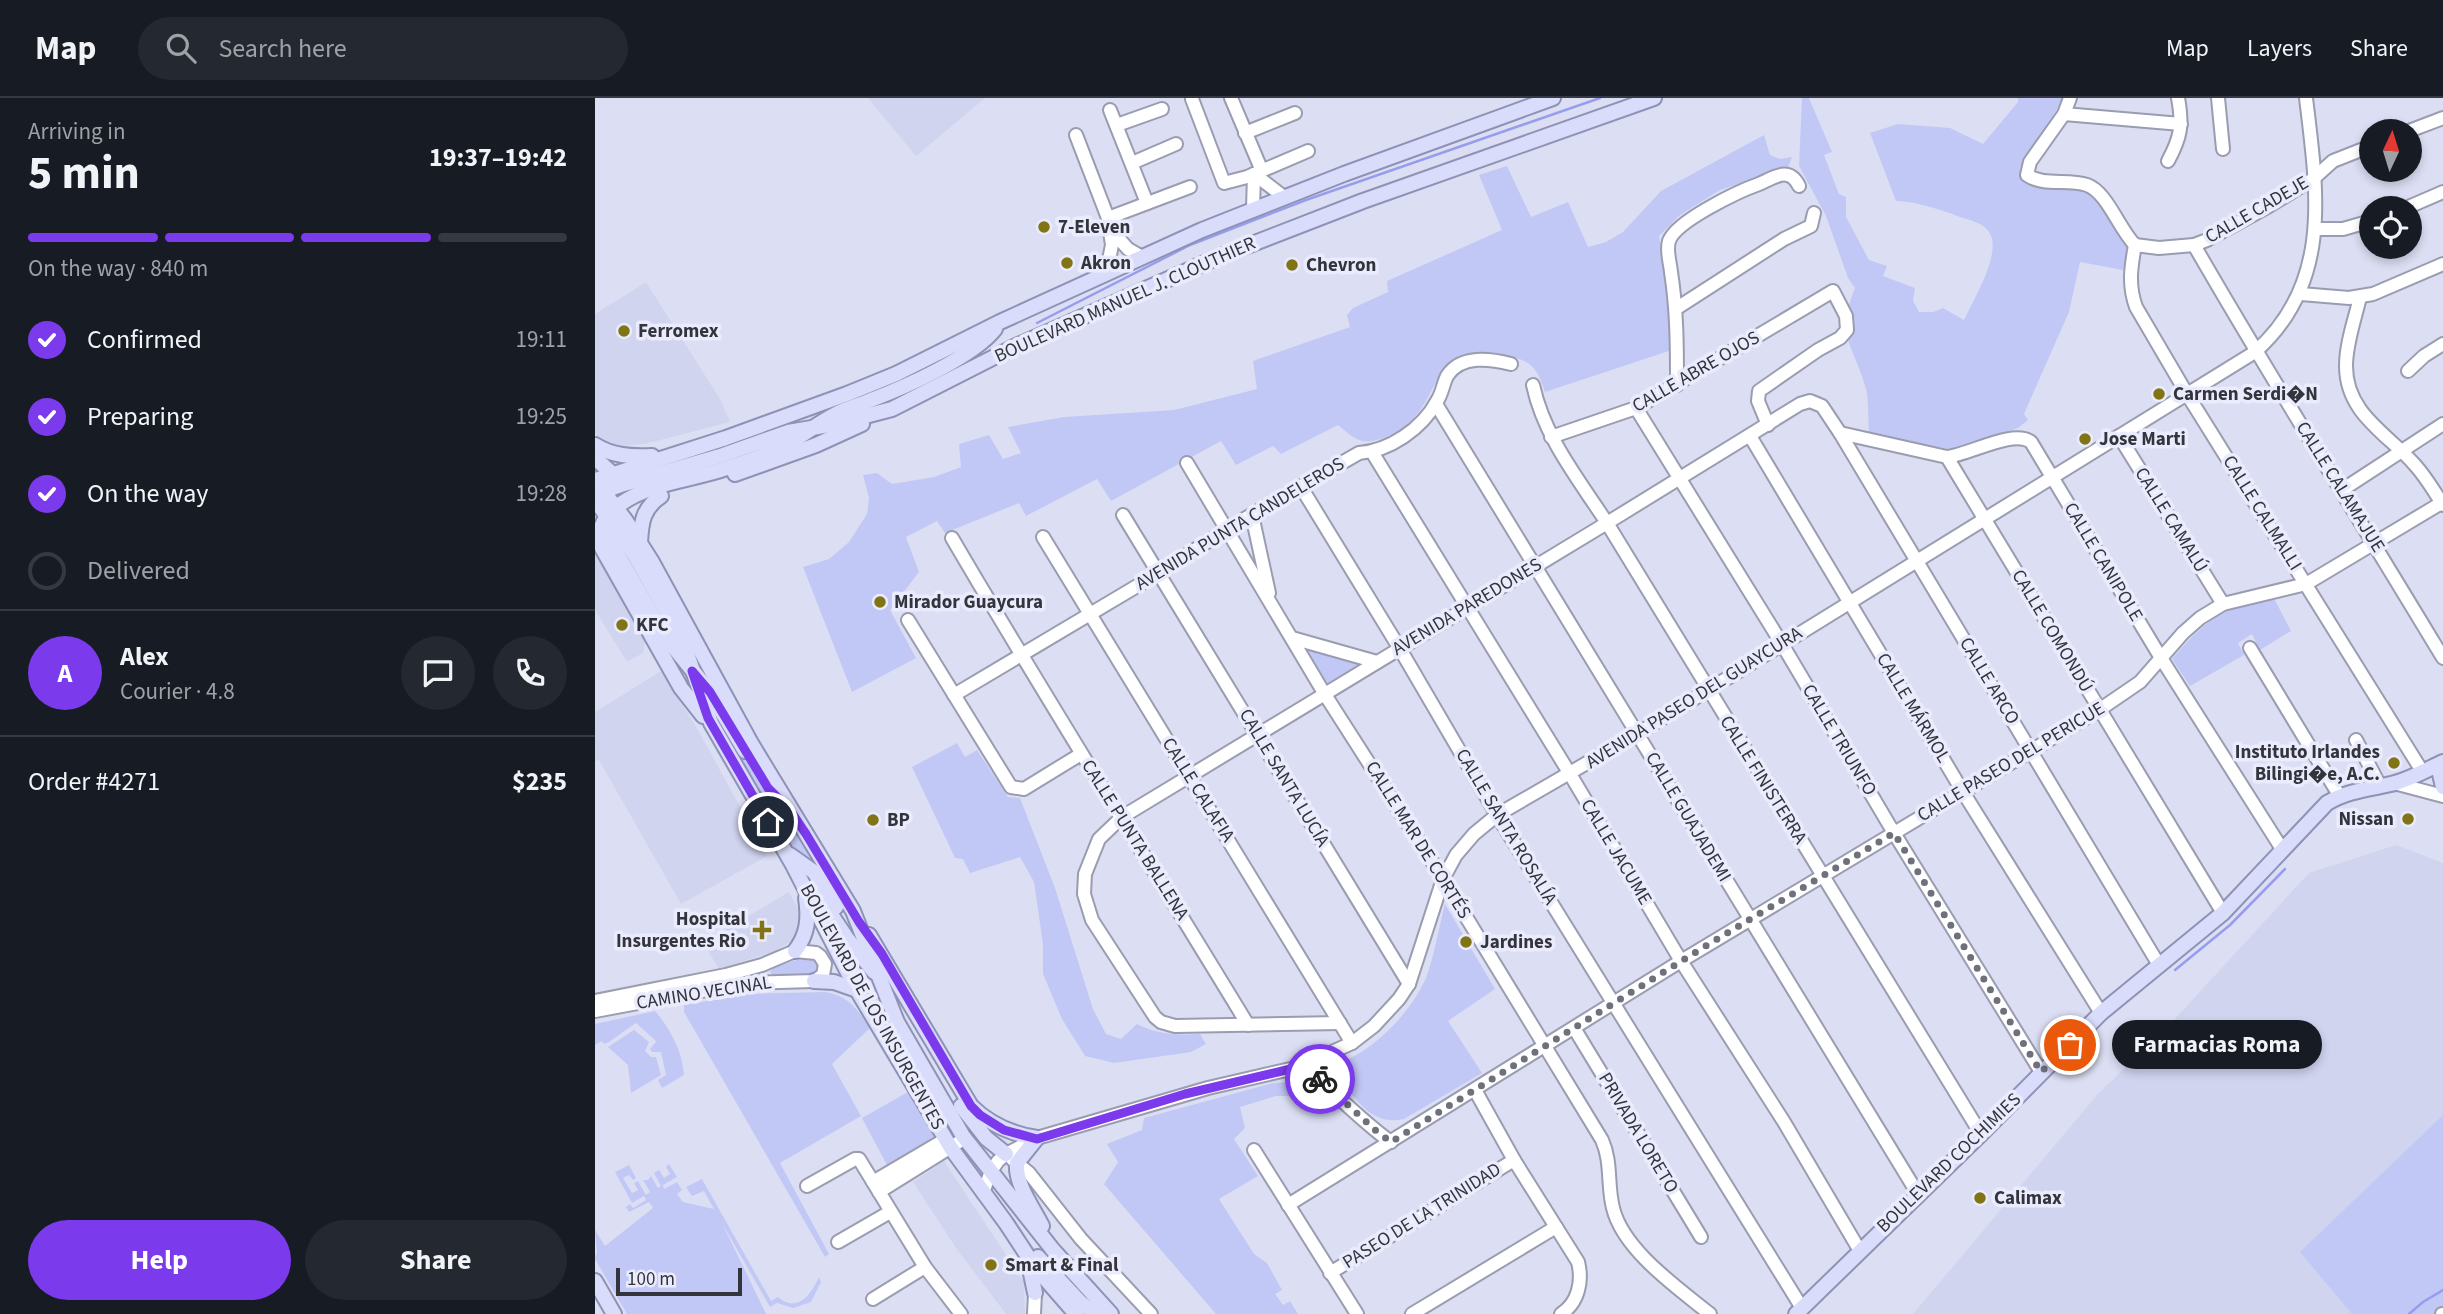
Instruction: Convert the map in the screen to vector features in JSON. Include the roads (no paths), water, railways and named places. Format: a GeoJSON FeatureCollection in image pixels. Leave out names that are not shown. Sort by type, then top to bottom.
{"type":"FeatureCollection","features":[{"type":"Feature","properties":{"kind":"main road","name":"BOULEVARD MANUEL J. CLOUTHIER"},"geometry":{"type":"LineString","coordinates":[[597,491],[612,473],[726,438],[896,374],[1000,322],[1254,209],[1553,98]]}},
{"type":"Feature","properties":{"kind":"main road","name":"BOULEVARD MANUEL J. CLOUTHIER"},"geometry":{"type":"LineString","coordinates":[[597,491],[720,456],[788,432],[892,409],[1080,317],[1275,234],[1654,98]]}},
{"type":"Feature","properties":{"kind":"main road"},"geometry":{"type":"LineString","coordinates":[[711,723],[697,711],[681,688],[603,526],[640,493],[726,468],[781,448],[837,413],[899,387],[973,349],[987,338],[1000,322]]}},
{"type":"Feature","properties":{"kind":"main road"},"geometry":{"type":"LineString","coordinates":[[640,543],[643,514],[650,504],[661,496],[759,467],[839,435],[892,409]]}},
{"type":"Feature","properties":{"kind":"main road"},"geometry":{"type":"LineString","coordinates":[[595,445],[619,455],[664,456]]}},
{"type":"Feature","properties":{"kind":"main road"},"geometry":{"type":"LineString","coordinates":[[595,458],[624,484],[640,493],[661,496]]}},
{"type":"Feature","properties":{"kind":"main road","name":"BOULEVARD DE LOS INSURGENTES"},"geometry":{"type":"LineString","coordinates":[[597,491],[603,526],[634,554],[674,626],[688,656],[711,723],[804,886],[857,990],[948,1143],[1035,1267],[1076,1314]]}},
{"type":"Feature","properties":{"kind":"main road","name":"BOULEVARD DE LOS INSURGENTES"},"geometry":{"type":"LineString","coordinates":[[603,526],[640,543],[790,810],[856,916],[908,1044],[963,1136],[1053,1250],[1111,1314]]}},
{"type":"Feature","properties":{"kind":"main road"},"geometry":{"type":"LineString","coordinates":[[692,671],[710,692],[768,788],[790,810]]}},
{"type":"Feature","properties":{"kind":"main road"},"geometry":{"type":"LineString","coordinates":[[2443,764],[2440,774],[2443,787]]}},
{"type":"Feature","properties":{"kind":"main road","name":"BOULEVARD COCHIMIES"},"geometry":{"type":"LineString","coordinates":[[1799,1311],[1982,1134],[2101,1013],[2223,913],[2317,811],[2339,795],[2387,785],[2443,764]]}},
{"type":"Feature","properties":{"kind":"main road"},"geometry":{"type":"LineString","coordinates":[[789,859],[814,872],[839,912],[856,916],[882,954],[971,1106],[1004,1130],[1037,1139]]}},
{"type":"Feature","properties":{"kind":"main road"},"geometry":{"type":"LineString","coordinates":[[789,859],[814,889],[858,954],[905,1011],[960,1104],[986,1138],[1012,1158],[1019,1180],[1053,1250]]}},
{"type":"Feature","properties":{"kind":"main road"},"geometry":{"type":"LineString","coordinates":[[795,951],[803,941],[808,923],[804,886]]}},
{"type":"Feature","properties":{"kind":"main road"},"geometry":{"type":"LineString","coordinates":[[814,981],[834,982],[857,990]]}},
{"type":"Feature","properties":{"kind":"main road"},"geometry":{"type":"LineString","coordinates":[[1012,1158],[1037,1139]]}},
{"type":"Feature","properties":{"kind":"main road"},"geometry":{"type":"LineString","coordinates":[[1006,1223],[1080,1302],[1095,1314]]}},
{"type":"Feature","properties":{"kind":"main road"},"geometry":{"type":"LineString","coordinates":[[1026,1253],[1035,1293]]}},
{"type":"Feature","properties":{"kind":"main road"},"geometry":{"type":"LineString","coordinates":[[595,1281],[614,1314]]}},
{"type":"Feature","properties":{"kind":"street"},"geometry":{"type":"LineString","coordinates":[[1231,98],[1258,173],[1254,209]]}},
{"type":"Feature","properties":{"kind":"street"},"geometry":{"type":"LineString","coordinates":[[2070,98],[2064,114],[2031,162],[2027,175],[2038,180],[2089,185],[2100,195],[2135,245]]}},
{"type":"Feature","properties":{"kind":"street"},"geometry":{"type":"LineString","coordinates":[[2168,161],[2179,140],[2181,124],[2178,98]]}},
{"type":"Feature","properties":{"kind":"street"},"geometry":{"type":"LineString","coordinates":[[2218,98],[2223,149]]}},
{"type":"Feature","properties":{"kind":"street"},"geometry":{"type":"LineString","coordinates":[[1192,99],[1224,183],[1258,173],[1308,151]]}},
{"type":"Feature","properties":{"kind":"street","name":"AVENIDA PASEO DEL GUAYCURA"},"geometry":{"type":"LineString","coordinates":[[1037,1139],[1182,1095],[1299,1067],[1352,1043],[1388,1013],[1409,984],[1443,879],[1464,843],[1497,815],[1637,734],[2255,352],[2278,330],[2301,294],[2310,262],[2316,229],[2305,102]]}},
{"type":"Feature","properties":{"kind":"street"},"geometry":{"type":"LineString","coordinates":[[1117,125],[1162,109]]}},
{"type":"Feature","properties":{"kind":"street"},"geometry":{"type":"LineString","coordinates":[[1110,110],[1147,203]]}},
{"type":"Feature","properties":{"kind":"street"},"geometry":{"type":"LineString","coordinates":[[1245,133],[1295,113]]}},
{"type":"Feature","properties":{"kind":"street"},"geometry":{"type":"LineString","coordinates":[[2064,114],[2181,124]]}},
{"type":"Feature","properties":{"kind":"street"},"geometry":{"type":"LineString","coordinates":[[2422,126],[2443,118]]}},
{"type":"Feature","properties":{"kind":"street"},"geometry":{"type":"LineString","coordinates":[[1076,135],[1109,223],[1112,245],[1106,274]]}},
{"type":"Feature","properties":{"kind":"street"},"geometry":{"type":"LineString","coordinates":[[1132,163],[1176,144]]}},
{"type":"Feature","properties":{"kind":"street","name":"CALLE CADEJE"},"geometry":{"type":"LineString","coordinates":[[2135,245],[2152,248],[2194,245],[2269,206],[2313,179],[2333,161],[2359,151]]}},
{"type":"Feature","properties":{"kind":"street"},"geometry":{"type":"LineString","coordinates":[[1258,173],[1285,197]]}},
{"type":"Feature","properties":{"kind":"street"},"geometry":{"type":"LineString","coordinates":[[1677,385],[1677,308],[1668,249],[1672,235],[1727,196],[1778,176],[1790,174],[1799,186]]}},
{"type":"Feature","properties":{"kind":"street"},"geometry":{"type":"LineString","coordinates":[[1109,223],[1147,203],[1190,187]]}},
{"type":"Feature","properties":{"kind":"street"},"geometry":{"type":"LineString","coordinates":[[2422,201],[2443,192]]}},
{"type":"Feature","properties":{"kind":"street"},"geometry":{"type":"LineString","coordinates":[[1677,308],[1784,239],[1811,226],[1814,214]]}},
{"type":"Feature","properties":{"kind":"street"},"geometry":{"type":"LineString","coordinates":[[1109,223],[1128,249],[1142,257]]}},
{"type":"Feature","properties":{"kind":"street"},"geometry":{"type":"LineString","coordinates":[[2316,229],[2343,229],[2359,224]]}},
{"type":"Feature","properties":{"kind":"street","name":"CALLE CALMALLI"},"geometry":{"type":"LineString","coordinates":[[2135,245],[2130,269],[2136,307],[2187,394],[2423,771]]}},
{"type":"Feature","properties":{"kind":"street","name":"CALLE CALAMAJUE"},"geometry":{"type":"LineString","coordinates":[[2194,245],[2255,352],[2443,658]]}},
{"type":"Feature","properties":{"kind":"street"},"geometry":{"type":"LineString","coordinates":[[2301,294],[2360,297],[2442,268]]}},
{"type":"Feature","properties":{"kind":"street","name":"CALLE ABRE OJOS"},"geometry":{"type":"LineString","coordinates":[[1551,437],[1636,408],[1833,291],[1846,316],[1848,325],[1845,334],[1759,391],[1758,401],[1769,425]]}},
{"type":"Feature","properties":{"kind":"street"},"geometry":{"type":"LineString","coordinates":[[2360,297],[2347,356],[2346,375],[2355,401],[2379,433],[2400,450],[2424,476],[2443,503]]}},
{"type":"Feature","properties":{"kind":"street"},"geometry":{"type":"LineString","coordinates":[[2408,372],[2424,356],[2443,344]]}},
{"type":"Feature","properties":{"kind":"street","name":"AVENIDA PUNTA CANDELEROS"},"geometry":{"type":"LineString","coordinates":[[954,695],[1159,573],[1227,529],[1359,453],[1372,452],[1406,436],[1436,404],[1448,375],[1463,363],[1489,358],[1511,364]]}},
{"type":"Feature","properties":{"kind":"street","name":"CALLE FINISTERRA"},"geometry":{"type":"LineString","coordinates":[[1533,385],[1539,409],[1551,437],[1607,523],[1707,690],[1982,1134]]}},
{"type":"Feature","properties":{"kind":"street","name":"AVENIDA PAREDONES"},"geometry":{"type":"LineString","coordinates":[[1248,1025],[1175,1026],[1161,1022],[1150,1011],[1092,920],[1084,894],[1085,874],[1099,839],[1110,826],[1800,404],[1814,401]]}},
{"type":"Feature","properties":{"kind":"street","name":"CALLE ARCO"},"geometry":{"type":"LineString","coordinates":[[1814,401],[1822,406],[1840,433],[2159,965]]}},
{"type":"Feature","properties":{"kind":"street","name":"CALLE GUAJADEMI"},"geometry":{"type":"LineString","coordinates":[[1436,404],[1918,1194]]}},
{"type":"Feature","properties":{"kind":"street","name":"CALLE TRIUNFO"},"geometry":{"type":"LineString","coordinates":[[1636,408],[2041,1072]]}},
{"type":"Feature","properties":{"kind":"street"},"geometry":{"type":"LineString","coordinates":[[2342,490],[2443,424]]}},
{"type":"Feature","properties":{"kind":"street","name":"CALLE CANIPOLE"},"geometry":{"type":"LineString","coordinates":[[1840,433],[1947,457],[1962,455],[2008,438],[2017,437],[2031,442],[2161,658],[2282,849]]}},
{"type":"Feature","properties":{"kind":"street","name":"CALLE MÁRMOL"},"geometry":{"type":"LineString","coordinates":[[1750,436],[1963,792],[2101,1013]]}},
{"type":"Feature","properties":{"kind":"street","name":"CALLE CAMALÚ"},"geometry":{"type":"LineString","coordinates":[[2119,436],[2223,604]]}},
{"type":"Feature","properties":{"kind":"street","name":"CALLE JACUME"},"geometry":{"type":"LineString","coordinates":[[1372,452],[1570,774],[1681,961],[1784,1122],[1860,1251]]}},
{"type":"Feature","properties":{"kind":"street","name":"CALLE COMONDÚ"},"geometry":{"type":"LineString","coordinates":[[1947,457],[2223,913]]}},
{"type":"Feature","properties":{"kind":"street","name":"CALLE MAR DE CORTÉS"},"geometry":{"type":"LineString","coordinates":[[1187,463],[1324,693],[1443,879],[1606,1149],[1610,1175],[1609,1191],[1614,1213],[1626,1236],[1646,1259],[1710,1314]]}},
{"type":"Feature","properties":{"kind":"street","name":"CALLE SANTA ROSALÍA"},"geometry":{"type":"LineString","coordinates":[[1301,487],[1799,1311]]}},
{"type":"Feature","properties":{"kind":"street","name":"CALLE PASEO DEL PERICUE"},"geometry":{"type":"LineString","coordinates":[[1288,1205],[1681,961],[2099,710],[2140,682],[2200,618],[2223,604],[2306,584],[2443,503]]}},
{"type":"Feature","properties":{"kind":"street","name":"CALLE SANTA LUCÍA"},"geometry":{"type":"LineString","coordinates":[[1123,515],[1409,984]]}},
{"type":"Feature","properties":{"kind":"street"},"geometry":{"type":"LineString","coordinates":[[1252,515],[1271,604]]}},
{"type":"Feature","properties":{"kind":"street","name":"CALLE CALAFIA"},"geometry":{"type":"LineString","coordinates":[[1043,537],[1352,1043]]}},
{"type":"Feature","properties":{"kind":"street","name":"CALLE PUNTA BALLENA"},"geometry":{"type":"LineString","coordinates":[[952,538],[1021,656],[1248,1025]]}},
{"type":"Feature","properties":{"kind":"street"},"geometry":{"type":"LineString","coordinates":[[908,620],[1011,787],[1024,789],[1081,754]]}},
{"type":"Feature","properties":{"kind":"street"},"geometry":{"type":"LineString","coordinates":[[1292,638],[1377,662]]}},
{"type":"Feature","properties":{"kind":"street"},"geometry":{"type":"LineString","coordinates":[[2250,648],[2339,795]]}},
{"type":"Feature","properties":{"kind":"street"},"geometry":{"type":"LineString","coordinates":[[2356,740],[2387,785],[2443,796]]}},
{"type":"Feature","properties":{"kind":"street"},"geometry":{"type":"LineString","coordinates":[[795,951],[816,953],[824,960],[823,975],[814,981]]}},
{"type":"Feature","properties":{"kind":"street","name":"CAMINO VECINAL"},"geometry":{"type":"LineString","coordinates":[[595,1001],[726,975],[762,965],[795,951]]}},
{"type":"Feature","properties":{"kind":"street","name":"CAMINO VECINAL"},"geometry":{"type":"LineString","coordinates":[[595,1011],[733,984],[814,981]]}},
{"type":"Feature","properties":{"kind":"street"},"geometry":{"type":"LineString","coordinates":[[1248,1025],[1340,1023]]}},
{"type":"Feature","properties":{"kind":"street","name":"PRIVADA LORETO"},"geometry":{"type":"LineString","coordinates":[[1574,1028],[1701,1237]]}},
{"type":"Feature","properties":{"kind":"street"},"geometry":{"type":"LineString","coordinates":[[1299,1067],[1322,1081],[1391,1142]]}},
{"type":"Feature","properties":{"kind":"street"},"geometry":{"type":"LineString","coordinates":[[1475,1090],[1514,1160],[1578,1262],[1580,1271],[1576,1299],[1560,1314]]}},
{"type":"Feature","properties":{"kind":"street"},"geometry":{"type":"LineString","coordinates":[[876,1187],[963,1136]]}},
{"type":"Feature","properties":{"kind":"street"},"geometry":{"type":"LineString","coordinates":[[1254,1150],[1357,1314]]}},
{"type":"Feature","properties":{"kind":"street"},"geometry":{"type":"LineString","coordinates":[[807,1186],[858,1158],[925,1267],[961,1314]]}},
{"type":"Feature","properties":{"kind":"street"},"geometry":{"type":"LineString","coordinates":[[983,1193],[991,1171],[1012,1158],[1029,1173],[1081,1240],[1151,1314]]}},
{"type":"Feature","properties":{"kind":"street","name":"PASEO DE LA TRINIDAD"},"geometry":{"type":"LineString","coordinates":[[1330,1273],[1514,1160]]}},
{"type":"Feature","properties":{"kind":"street"},"geometry":{"type":"LineString","coordinates":[[838,1242],[890,1212]]}},
{"type":"Feature","properties":{"kind":"street"},"geometry":{"type":"LineString","coordinates":[[1412,1314],[1556,1227]]}},
{"type":"Feature","properties":{"kind":"street"},"geometry":{"type":"LineString","coordinates":[[873,1299],[925,1267]]}},
{"type":"Feature","properties":{"kind":"street"},"geometry":{"type":"LineString","coordinates":[[1034,1314],[1035,1293]]}},
{"type":"Feature","properties":{"kind":"waterway"},"geometry":{"type":"LineString","coordinates":[[1037,323],[1190,245],[1306,200],[1600,98]]}},
{"type":"Feature","properties":{"kind":"waterway"},"geometry":{"type":"LineString","coordinates":[[2175,970],[2230,925],[2285,869]]}},
{"type":"Feature","properties":{"kind":"waterway"},"geometry":{"type":"LineString","coordinates":[[2409,1314],[2443,1290]]}},
{"type":"Feature","properties":{"kind":"place","name":"7-Eleven"},"geometry":{"type":"Point","coordinates":[1044,227]}},
{"type":"Feature","properties":{"kind":"place","name":"Akron"},"geometry":{"type":"Point","coordinates":[1067,263]}},
{"type":"Feature","properties":{"kind":"place","name":"Chevron"},"geometry":{"type":"Point","coordinates":[1292,265]}},
{"type":"Feature","properties":{"kind":"place","name":"Ferromex"},"geometry":{"type":"Point","coordinates":[624,331]}},
{"type":"Feature","properties":{"kind":"place","name":"Carmen Serdi�N"},"geometry":{"type":"Point","coordinates":[2159,394]}},
{"type":"Feature","properties":{"kind":"place","name":"Jose Marti"},"geometry":{"type":"Point","coordinates":[2085,439]}},
{"type":"Feature","properties":{"kind":"place","name":"Mirador Guaycura"},"geometry":{"type":"Point","coordinates":[880,602]}},
{"type":"Feature","properties":{"kind":"place","name":"KFC"},"geometry":{"type":"Point","coordinates":[622,625]}},
{"type":"Feature","properties":{"kind":"place","name":"Instituto Irlandes Bilingi�e, A.C."},"geometry":{"type":"Point","coordinates":[2394,763]}},
{"type":"Feature","properties":{"kind":"place","name":"Nissan"},"geometry":{"type":"Point","coordinates":[2408,819]}},
{"type":"Feature","properties":{"kind":"place","name":"BP"},"geometry":{"type":"Point","coordinates":[873,820]}},
{"type":"Feature","properties":{"kind":"place","name":"Hospital Insurgentes Rio"},"geometry":{"type":"Point","coordinates":[762,930]}},
{"type":"Feature","properties":{"kind":"place","name":"Jardines"},"geometry":{"type":"Point","coordinates":[1466,942]}},
{"type":"Feature","properties":{"kind":"place","name":"Farmacias Roma"},"geometry":{"type":"Point","coordinates":[2070,1045]}},
{"type":"Feature","properties":{"kind":"place","name":"Calimax"},"geometry":{"type":"Point","coordinates":[1980,1198]}},
{"type":"Feature","properties":{"kind":"place","name":"Smart & Final"},"geometry":{"type":"Point","coordinates":[991,1265]}}]}
